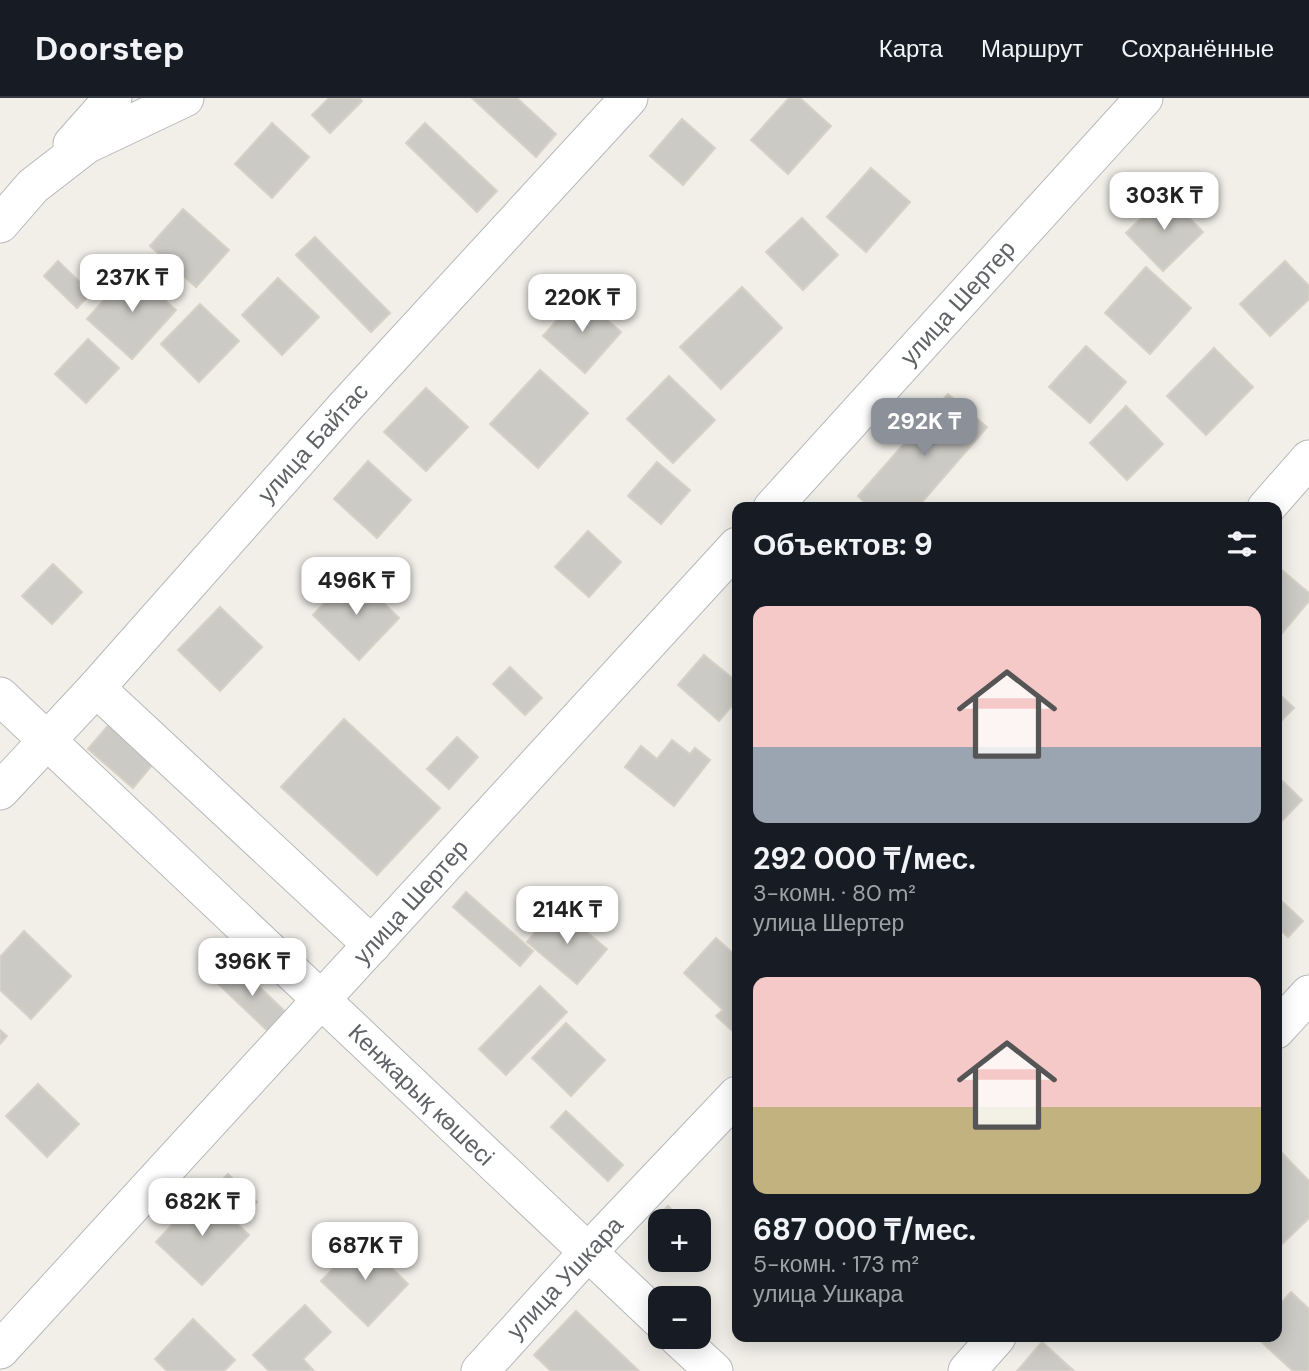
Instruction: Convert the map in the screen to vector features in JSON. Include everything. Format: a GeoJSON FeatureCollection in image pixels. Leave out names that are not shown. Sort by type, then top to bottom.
{"type":"FeatureCollection","features":[{"type":"Feature","properties":{"kind":"street"},"geometry":{"type":"LineString","coordinates":[[0,224],[113,98]]}},
{"type":"Feature","properties":{"kind":"street"},"geometry":{"type":"LineString","coordinates":[[33,186],[86,145],[185,98]]}},
{"type":"Feature","properties":{"kind":"street","name":"улица Байтас"},"geometry":{"type":"LineString","coordinates":[[0,791],[96,688],[345,407],[629,98]]}},
{"type":"Feature","properties":{"kind":"street","name":"улица Шертер"},"geometry":{"type":"LineString","coordinates":[[777,502],[1144,98]]}},
{"type":"Feature","properties":{"kind":"street"},"geometry":{"type":"LineString","coordinates":[[1271,502],[1309,459]]}},
{"type":"Feature","properties":{"kind":"street","name":"улица Шертер"},"geometry":{"type":"LineString","coordinates":[[0,1350],[732,551]]}},
{"type":"Feature","properties":{"kind":"street"},"geometry":{"type":"LineString","coordinates":[[96,688],[372,945]]}},
{"type":"Feature","properties":{"kind":"street","name":"Кенжарық көшесі"},"geometry":{"type":"LineString","coordinates":[[0,696],[648,1310]]}},
{"type":"Feature","properties":{"kind":"street"},"geometry":{"type":"LineString","coordinates":[[1282,1023],[1309,993]]}},
{"type":"Feature","properties":{"kind":"street","name":"улица Ушкара"},"geometry":{"type":"LineString","coordinates":[[480,1371],[732,1099]]}},
{"type":"Feature","properties":{"kind":"street"},"geometry":{"type":"LineString","coordinates":[[967,1371],[993,1342]]}},
{"type":"Feature","properties":{"kind":"street"},"geometry":{"type":"LineString","coordinates":[[690,1349],[714,1371]]}},
{"type":"Feature","properties":{"kind":"building"},"geometry":{"type":"Polygon","coordinates":[[[329,98],[359,98],[362,101],[330,133],[312,115],[329,98]]]}},
{"type":"Feature","properties":{"kind":"building"},"geometry":{"type":"Polygon","coordinates":[[[472,98],[517,98],[556,134],[536,157],[472,98]]]}},
{"type":"Feature","properties":{"kind":"building"},"geometry":{"type":"Polygon","coordinates":[[[789,98],[800,98],[831,126],[788,174],[751,140],[789,98]]]}},
{"type":"Feature","properties":{"kind":"building"},"geometry":{"type":"Polygon","coordinates":[[[682,119],[715,148],[683,185],[650,156],[682,119]]]}},
{"type":"Feature","properties":{"kind":"building"},"geometry":{"type":"Polygon","coordinates":[[[272,123],[309,157],[272,198],[235,164],[272,123]]]}},
{"type":"Feature","properties":{"kind":"building"},"geometry":{"type":"Polygon","coordinates":[[[425,123],[497,191],[477,212],[406,143],[425,123]]]}},
{"type":"Feature","properties":{"kind":"building"},"geometry":{"type":"Polygon","coordinates":[[[871,168],[910,202],[866,252],[827,217],[871,168]]]}},
{"type":"Feature","properties":{"kind":"building"},"geometry":{"type":"Polygon","coordinates":[[[1166,194],[1203,232],[1163,271],[1126,233],[1166,194]]]}},
{"type":"Feature","properties":{"kind":"building"},"geometry":{"type":"Polygon","coordinates":[[[183,209],[229,250],[196,287],[150,246],[183,209]]]}},
{"type":"Feature","properties":{"kind":"building"},"geometry":{"type":"Polygon","coordinates":[[[802,218],[838,255],[803,290],[766,252],[802,218]]]}},
{"type":"Feature","properties":{"kind":"building"},"geometry":{"type":"Polygon","coordinates":[[[315,237],[390,313],[371,332],[296,255],[315,237]]]}},
{"type":"Feature","properties":{"kind":"building"},"geometry":{"type":"Polygon","coordinates":[[[58,261],[91,293],[77,308],[44,276],[58,261]]]}},
{"type":"Feature","properties":{"kind":"building"},"geometry":{"type":"Polygon","coordinates":[[[1285,261],[1309,286],[1309,299],[1270,336],[1240,304],[1285,261]]]}},
{"type":"Feature","properties":{"kind":"building"},"geometry":{"type":"Polygon","coordinates":[[[1146,267],[1191,308],[1150,354],[1105,313],[1146,267]]]}},
{"type":"Feature","properties":{"kind":"building"},"geometry":{"type":"Polygon","coordinates":[[[131,270],[176,310],[132,359],[87,319],[131,270]]]}},
{"type":"Feature","properties":{"kind":"building"},"geometry":{"type":"Polygon","coordinates":[[[278,278],[319,317],[282,355],[242,315],[278,278]]]}},
{"type":"Feature","properties":{"kind":"building"},"geometry":{"type":"Polygon","coordinates":[[[742,287],[782,328],[721,389],[680,347],[742,287]]]}},
{"type":"Feature","properties":{"kind":"building"},"geometry":{"type":"Polygon","coordinates":[[[579,295],[621,332],[585,373],[543,336],[579,295]]]}},
{"type":"Feature","properties":{"kind":"building"},"geometry":{"type":"Polygon","coordinates":[[[200,304],[239,341],[199,382],[161,344],[200,304]]]}},
{"type":"Feature","properties":{"kind":"building"},"geometry":{"type":"Polygon","coordinates":[[[88,339],[119,368],[86,403],[55,374],[88,339]]]}},
{"type":"Feature","properties":{"kind":"building"},"geometry":{"type":"Polygon","coordinates":[[[1086,346],[1126,382],[1090,423],[1049,387],[1086,346]]]}},
{"type":"Feature","properties":{"kind":"building"},"geometry":{"type":"Polygon","coordinates":[[[1214,348],[1253,387],[1206,435],[1167,396],[1214,348]]]}},
{"type":"Feature","properties":{"kind":"building"},"geometry":{"type":"Polygon","coordinates":[[[540,370],[588,413],[538,468],[490,424],[540,370]]]}},
{"type":"Feature","properties":{"kind":"building"},"geometry":{"type":"Polygon","coordinates":[[[669,376],[715,420],[673,463],[627,419],[669,376]]]}},
{"type":"Feature","properties":{"kind":"building"},"geometry":{"type":"Polygon","coordinates":[[[426,388],[468,427],[426,471],[384,432],[426,388]]]}},
{"type":"Feature","properties":{"kind":"building"},"geometry":{"type":"Polygon","coordinates":[[[948,394],[987,427],[922,502],[864,502],[858,496],[948,394]]]}},
{"type":"Feature","properties":{"kind":"building"},"geometry":{"type":"Polygon","coordinates":[[[1126,406],[1163,444],[1127,480],[1090,443],[1126,406]]]}},
{"type":"Feature","properties":{"kind":"building"},"geometry":{"type":"Polygon","coordinates":[[[368,461],[411,500],[377,538],[334,499],[368,461]]]}},
{"type":"Feature","properties":{"kind":"building"},"geometry":{"type":"Polygon","coordinates":[[[657,462],[690,490],[661,524],[628,496],[657,462]]]}},
{"type":"Feature","properties":{"kind":"building"},"geometry":{"type":"Polygon","coordinates":[[[588,531],[621,562],[589,597],[555,567],[588,531]]]}},
{"type":"Feature","properties":{"kind":"building"},"geometry":{"type":"Polygon","coordinates":[[[53,564],[82,592],[52,624],[22,596],[53,564]]]}},
{"type":"Feature","properties":{"kind":"building"},"geometry":{"type":"Polygon","coordinates":[[[1282,570],[1309,593],[1309,601],[1282,633],[1282,570]]]}},
{"type":"Feature","properties":{"kind":"building"},"geometry":{"type":"Polygon","coordinates":[[[353,573],[399,618],[359,660],[313,615],[353,573]]]}},
{"type":"Feature","properties":{"kind":"building"},"geometry":{"type":"Polygon","coordinates":[[[220,607],[262,647],[220,691],[178,650],[220,607]]]}},
{"type":"Feature","properties":{"kind":"building"},"geometry":{"type":"Polygon","coordinates":[[[704,655],[732,678],[732,706],[719,721],[678,685],[704,655]]]}},
{"type":"Feature","properties":{"kind":"building"},"geometry":{"type":"Polygon","coordinates":[[[510,667],[542,698],[525,715],[493,684],[510,667]]]}},
{"type":"Feature","properties":{"kind":"building"},"geometry":{"type":"Polygon","coordinates":[[[1282,697],[1294,708],[1282,720],[1282,697]]]}},
{"type":"Feature","properties":{"kind":"building"},"geometry":{"type":"Polygon","coordinates":[[[344,719],[440,808],[377,875],[281,787],[344,719]]]}},
{"type":"Feature","properties":{"kind":"building"},"geometry":{"type":"Polygon","coordinates":[[[112,721],[157,759],[133,788],[88,749],[112,721]]]}},
{"type":"Feature","properties":{"kind":"building"},"geometry":{"type":"Polygon","coordinates":[[[457,737],[478,757],[449,789],[427,769],[457,737]]]}},
{"type":"Feature","properties":{"kind":"building"},"geometry":{"type":"Polygon","coordinates":[[[672,740],[690,754],[695,748],[710,760],[674,806],[625,767],[641,746],[657,759],[672,740]]]}},
{"type":"Feature","properties":{"kind":"building"},"geometry":{"type":"Polygon","coordinates":[[[1282,781],[1302,800],[1282,821],[1282,781]]]}},
{"type":"Feature","properties":{"kind":"building"},"geometry":{"type":"Polygon","coordinates":[[[466,892],[533,951],[520,966],[453,907],[466,892]]]}},
{"type":"Feature","properties":{"kind":"building"},"geometry":{"type":"Polygon","coordinates":[[[1282,902],[1303,921],[1288,937],[1282,932],[1282,902]]]}},
{"type":"Feature","properties":{"kind":"building"},"geometry":{"type":"Polygon","coordinates":[[[557,907],[607,949],[577,984],[527,942],[557,907]]]}},
{"type":"Feature","properties":{"kind":"building"},"geometry":{"type":"Polygon","coordinates":[[[24,931],[71,976],[31,1019],[0,990],[0,957],[24,931]]]}},
{"type":"Feature","properties":{"kind":"building"},"geometry":{"type":"Polygon","coordinates":[[[716,938],[732,952],[732,1030],[716,1016],[723,1010],[684,973],[716,938]]]}},
{"type":"Feature","properties":{"kind":"building"},"geometry":{"type":"Polygon","coordinates":[[[229,958],[293,1019],[275,1038],[211,977],[229,958]]]}},
{"type":"Feature","properties":{"kind":"building"},"geometry":{"type":"Polygon","coordinates":[[[540,986],[567,1012],[506,1075],[479,1049],[540,986]]]}},
{"type":"Feature","properties":{"kind":"building"},"geometry":{"type":"Polygon","coordinates":[[[566,1023],[605,1060],[571,1096],[532,1058],[566,1023]]]}},
{"type":"Feature","properties":{"kind":"building"},"geometry":{"type":"Polygon","coordinates":[[[0,1030],[7,1036],[0,1044],[0,1030]]]}},
{"type":"Feature","properties":{"kind":"building"},"geometry":{"type":"Polygon","coordinates":[[[38,1084],[79,1124],[47,1157],[6,1116],[38,1084]]]}},
{"type":"Feature","properties":{"kind":"building"},"geometry":{"type":"Polygon","coordinates":[[[566,1111],[623,1165],[608,1181],[551,1127],[566,1111]]]}},
{"type":"Feature","properties":{"kind":"building"},"geometry":{"type":"Polygon","coordinates":[[[1282,1153],[1309,1181],[1309,1218],[1282,1244],[1282,1153]]]}},
{"type":"Feature","properties":{"kind":"building"},"geometry":{"type":"Polygon","coordinates":[[[228,1174],[257,1202],[240,1219],[211,1191],[228,1174]]]}},
{"type":"Feature","properties":{"kind":"building"},"geometry":{"type":"Polygon","coordinates":[[[203,1192],[249,1235],[202,1285],[156,1242],[203,1192]]]}},
{"type":"Feature","properties":{"kind":"building"},"geometry":{"type":"Polygon","coordinates":[[[362,1239],[408,1284],[368,1326],[321,1281],[362,1239]]]}},
{"type":"Feature","properties":{"kind":"building"},"geometry":{"type":"Polygon","coordinates":[[[1291,1292],[1309,1309],[1309,1371],[1293,1371],[1261,1342],[1282,1342],[1282,1302],[1291,1292]]]}},
{"type":"Feature","properties":{"kind":"building"},"geometry":{"type":"Polygon","coordinates":[[[305,1305],[331,1332],[303,1359],[314,1371],[269,1371],[253,1355],[305,1305]]]}},
{"type":"Feature","properties":{"kind":"building"},"geometry":{"type":"Polygon","coordinates":[[[576,1311],[639,1371],[551,1371],[534,1355],[576,1311]]]}},
{"type":"Feature","properties":{"kind":"building"},"geometry":{"type":"Polygon","coordinates":[[[193,1319],[235,1360],[224,1371],[167,1371],[155,1359],[193,1319]]]}},
{"type":"Feature","properties":{"kind":"building"},"geometry":{"type":"Polygon","coordinates":[[[1042,1342],[1074,1371],[1017,1371],[1042,1342]]]}}]}
